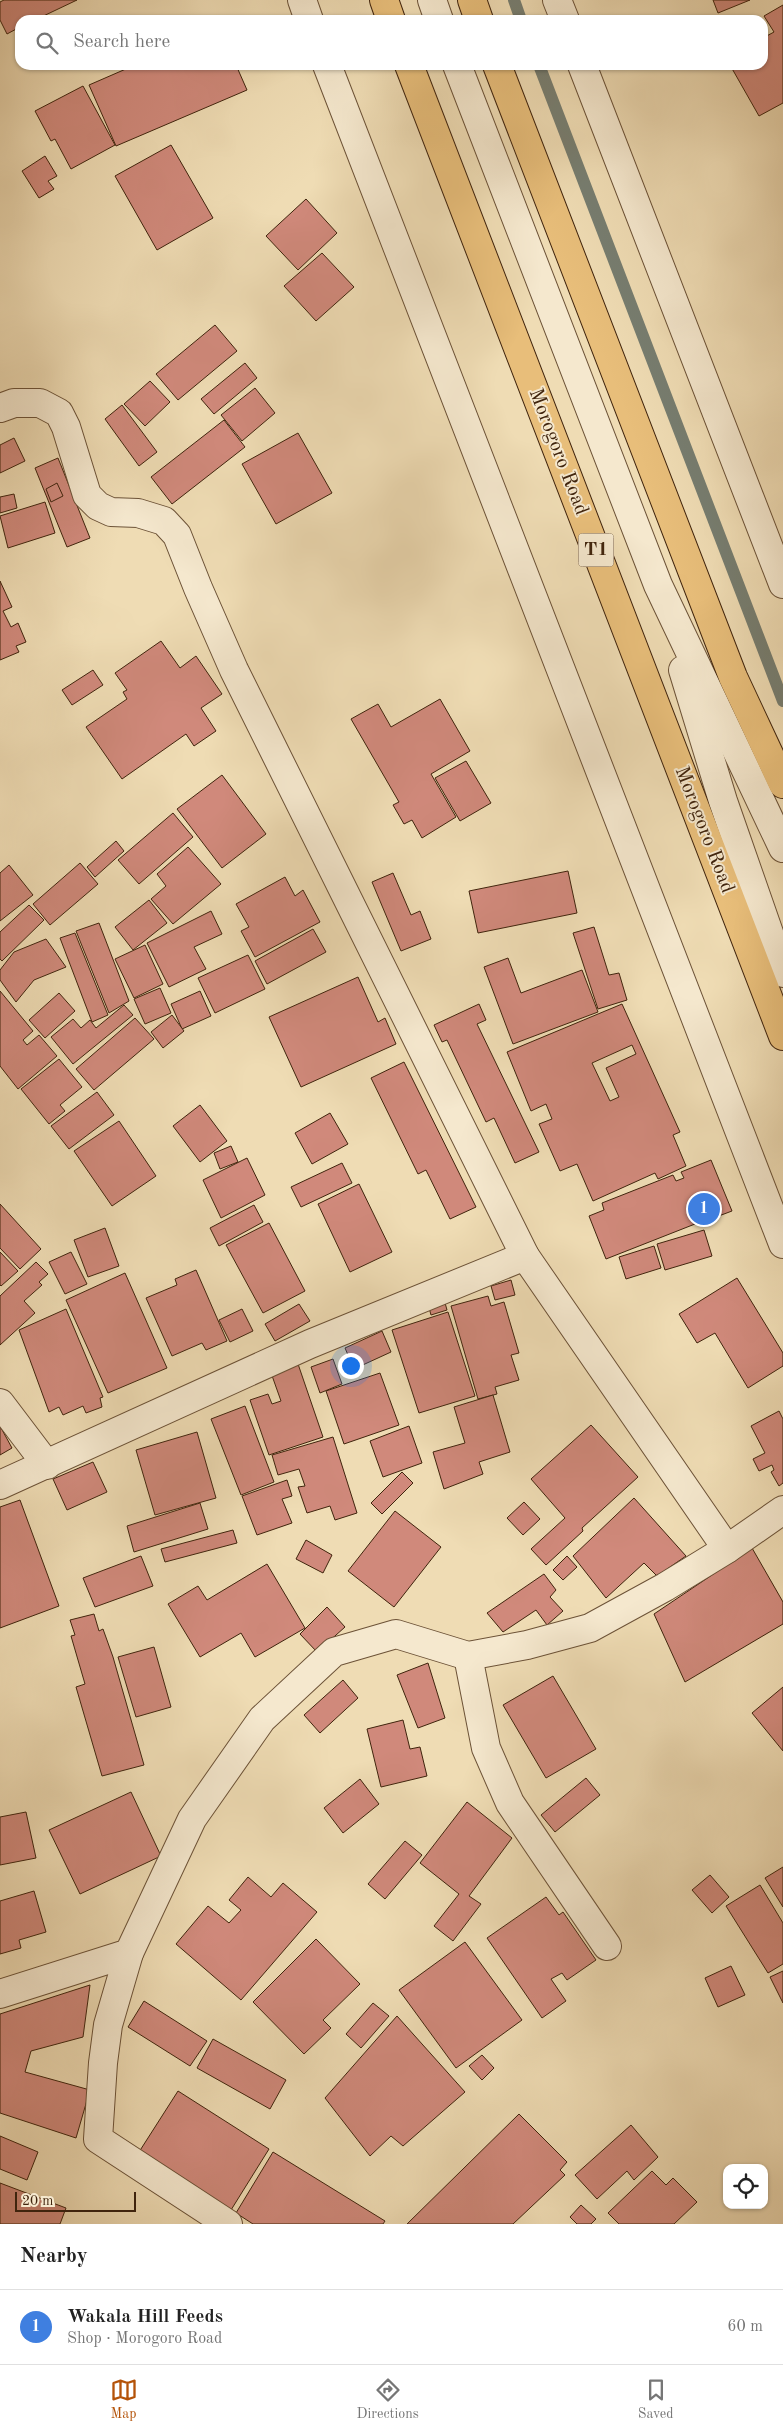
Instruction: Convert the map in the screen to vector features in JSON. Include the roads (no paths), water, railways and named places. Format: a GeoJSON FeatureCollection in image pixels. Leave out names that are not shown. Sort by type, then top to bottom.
{"type":"FeatureCollection","features":[{"type":"Feature","properties":{"kind":"highway"},"geometry":{"type":"LineString","coordinates":[[384,0],[389,15]]}},
{"type":"Feature","properties":{"kind":"highway"},"geometry":{"type":"LineString","coordinates":[[472,0],[478,15]]}},
{"type":"Feature","properties":{"kind":"highway","name":"Morogoro Road"},"geometry":{"type":"LineString","coordinates":[[411,70],[783,1036]]}},
{"type":"Feature","properties":{"kind":"highway"},"geometry":{"type":"LineString","coordinates":[[499,70],[709,617],[733,677],[783,784]]}},
{"type":"Feature","properties":{"kind":"street"},"geometry":{"type":"LineString","coordinates":[[302,0],[308,15]]}},
{"type":"Feature","properties":{"kind":"street"},"geometry":{"type":"LineString","coordinates":[[432,0],[438,15]]}},
{"type":"Feature","properties":{"kind":"street"},"geometry":{"type":"LineString","coordinates":[[557,0],[563,15]]}},
{"type":"Feature","properties":{"kind":"street"},"geometry":{"type":"LineString","coordinates":[[329,70],[783,1244]]}},
{"type":"Feature","properties":{"kind":"street","name":"Morogoro Road"},"geometry":{"type":"LineString","coordinates":[[459,70],[658,585],[783,848]]}},
{"type":"Feature","properties":{"kind":"street"},"geometry":{"type":"LineString","coordinates":[[584,70],[783,584]]}},
{"type":"Feature","properties":{"kind":"street"},"geometry":{"type":"LineString","coordinates":[[0,408],[14,403],[40,404],[59,413],[66,427],[87,495],[98,506],[111,512],[138,513],[164,521],[177,534],[198,588],[234,670],[525,1256],[727,1549]]}},
{"type":"Feature","properties":{"kind":"street","name":"Morogoro Road"},"geometry":{"type":"LineString","coordinates":[[658,585],[722,801],[783,973]]}},
{"type":"Feature","properties":{"kind":"street"},"geometry":{"type":"LineString","coordinates":[[0,1485],[310,1344],[525,1256]]}},
{"type":"Feature","properties":{"kind":"street"},"geometry":{"type":"LineString","coordinates":[[0,1403],[47,1465]]}},
{"type":"Feature","properties":{"kind":"street"},"geometry":{"type":"LineString","coordinates":[[228,2224],[98,2139],[103,2064],[108,2026],[129,1953],[192,1819],[262,1719],[334,1652],[396,1634],[468,1656],[528,1645],[590,1628],[665,1587],[727,1549],[783,1510]]}},
{"type":"Feature","properties":{"kind":"street"},"geometry":{"type":"LineString","coordinates":[[468,1656],[486,1748],[510,1803],[608,1946]]}},
{"type":"Feature","properties":{"kind":"street"},"geometry":{"type":"LineString","coordinates":[[0,1994],[129,1953]]}},
{"type":"Feature","properties":{"kind":"waterway"},"geometry":{"type":"LineString","coordinates":[[514,0],[519,15]]}},
{"type":"Feature","properties":{"kind":"waterway"},"geometry":{"type":"LineString","coordinates":[[541,70],[783,701]]}},
{"type":"Feature","properties":{"kind":"place","name":"Wakala Hill Feeds"},"geometry":{"type":"Point","coordinates":[704,1209]}}]}
